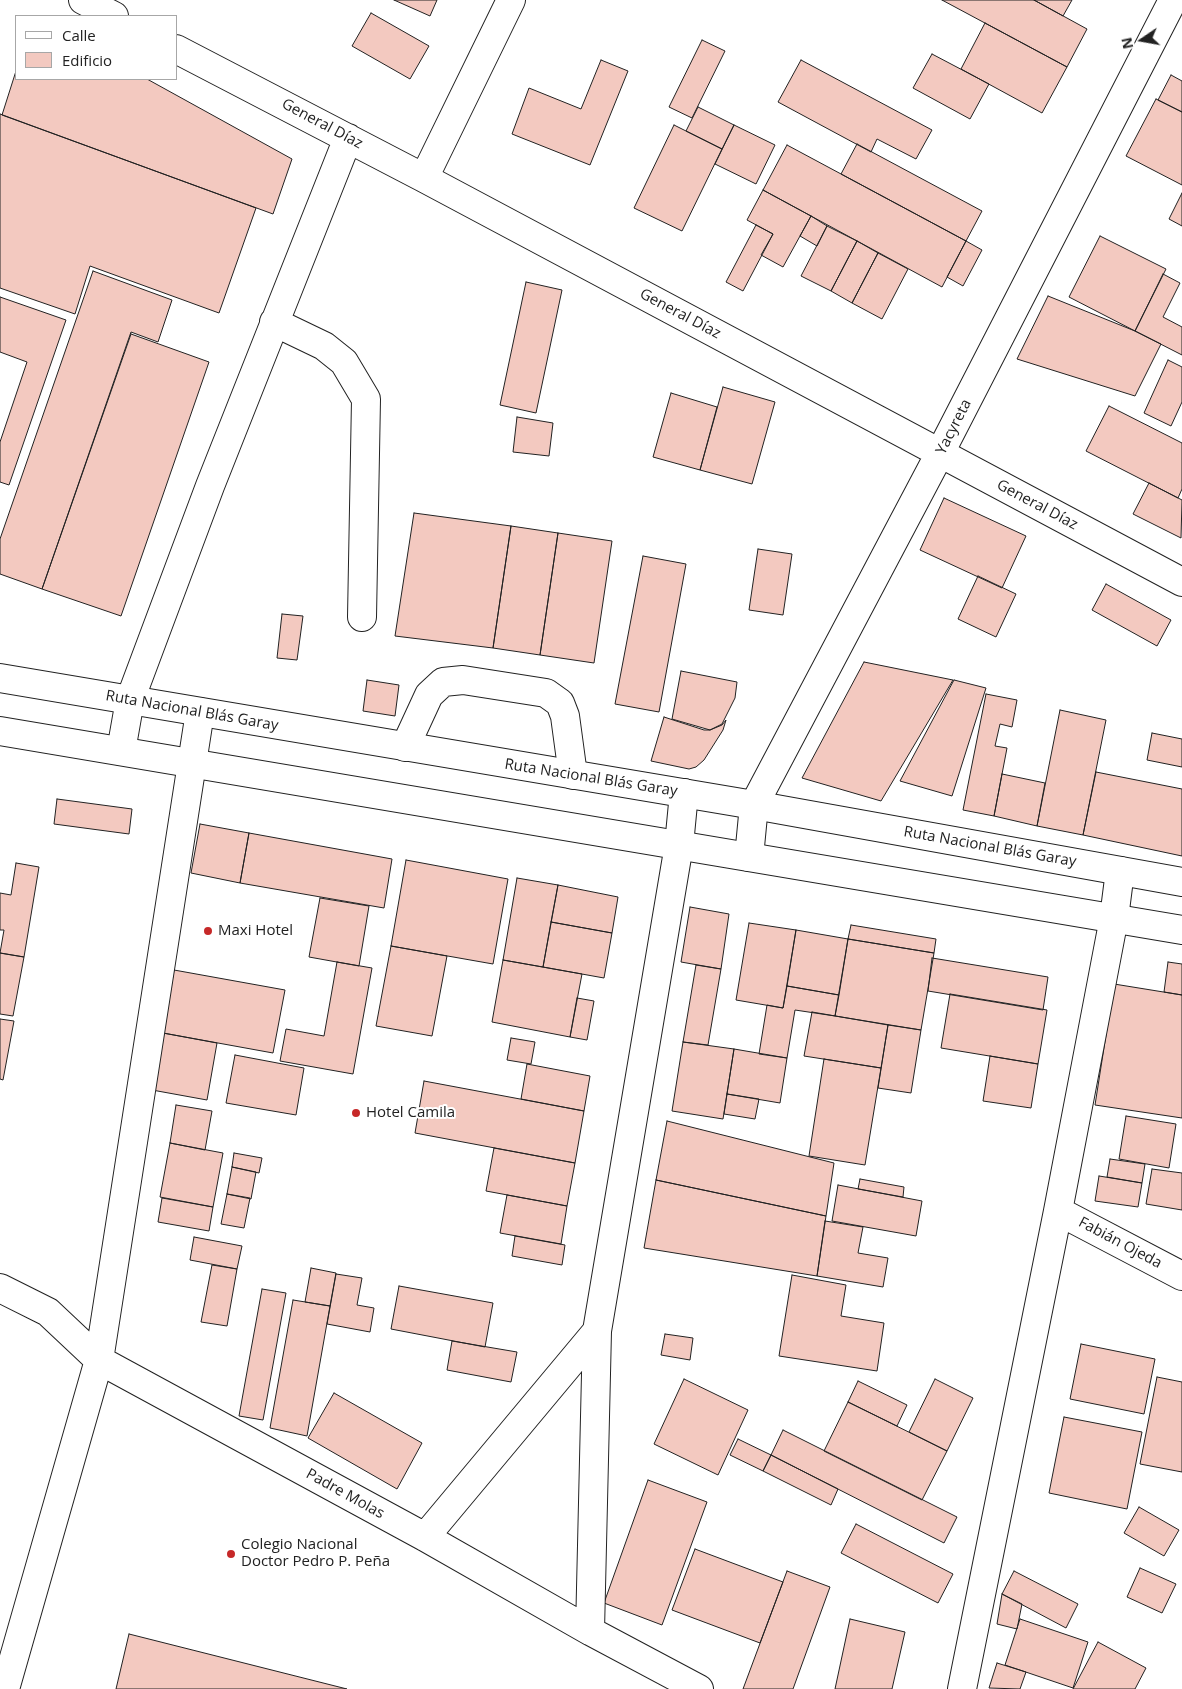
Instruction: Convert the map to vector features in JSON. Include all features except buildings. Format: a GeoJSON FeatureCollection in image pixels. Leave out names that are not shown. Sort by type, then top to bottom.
{"type":"FeatureCollection","features":[{"type":"Feature","properties":{"kind":"main road"},"geometry":{"type":"LineString","coordinates":[[83,0],[112,15]]}},
{"type":"Feature","properties":{"kind":"main road"},"geometry":{"type":"LineString","coordinates":[[424,178],[511,0]]}},
{"type":"Feature","properties":{"kind":"main road","name":"Yacyreta"},"geometry":{"type":"LineString","coordinates":[[749,857],[754,805],[940,453],[1173,0]]}},
{"type":"Feature","properties":{"kind":"main road","name":"General Díaz"},"geometry":{"type":"LineString","coordinates":[[178,49],[1182,582]]}},
{"type":"Feature","properties":{"kind":"main road"},"geometry":{"type":"LineString","coordinates":[[121,752],[130,700],[210,486],[348,138]]}},
{"type":"Feature","properties":{"kind":"main road"},"geometry":{"type":"LineString","coordinates":[[274,322],[324,346],[344,362],[366,399],[362,617]]}},
{"type":"Feature","properties":{"kind":"main road","name":"Ruta Nacional Blás Garay"},"geometry":{"type":"LineString","coordinates":[[1,673],[130,700],[754,805],[1182,882]]}},
{"type":"Feature","properties":{"kind":"main road"},"geometry":{"type":"LineString","coordinates":[[405,747],[429,695],[442,682],[463,680],[546,693],[560,703],[565,716],[573,775]]}},
{"type":"Feature","properties":{"kind":"main road"},"geometry":{"type":"LineString","coordinates":[[5,1689],[99,1360],[200,712]]}},
{"type":"Feature","properties":{"kind":"main road"},"geometry":{"type":"LineString","coordinates":[[0,731],[1182,930]]}},
{"type":"Feature","properties":{"kind":"main road"},"geometry":{"type":"LineString","coordinates":[[590,1631],[597,1331],[679,845],[684,793]]}},
{"type":"Feature","properties":{"kind":"main road"},"geometry":{"type":"LineString","coordinates":[[962,1689],[1058,1211],[1114,918],[1120,871]]}},
{"type":"Feature","properties":{"kind":"main road","name":"Fabián Ojeda"},"geometry":{"type":"LineString","coordinates":[[1058,1211],[1182,1276]]}},
{"type":"Feature","properties":{"kind":"main road","name":"Padre Molas"},"geometry":{"type":"LineString","coordinates":[[0,1288],[48,1312],[99,1360],[425,1537],[590,1631],[699,1689]]}},
{"type":"Feature","properties":{"kind":"main road"},"geometry":{"type":"LineString","coordinates":[[425,1537],[597,1331]]}},
{"type":"Feature","properties":{"kind":"place","name":"Maxi Hotel"},"geometry":{"type":"Point","coordinates":[208,931]}},
{"type":"Feature","properties":{"kind":"place","name":"Hotel Camila"},"geometry":{"type":"Point","coordinates":[356,1113]}},
{"type":"Feature","properties":{"kind":"place","name":"Colegio Nacional Doctor Pedro P. Peña"},"geometry":{"type":"Point","coordinates":[231,1554]}}]}
